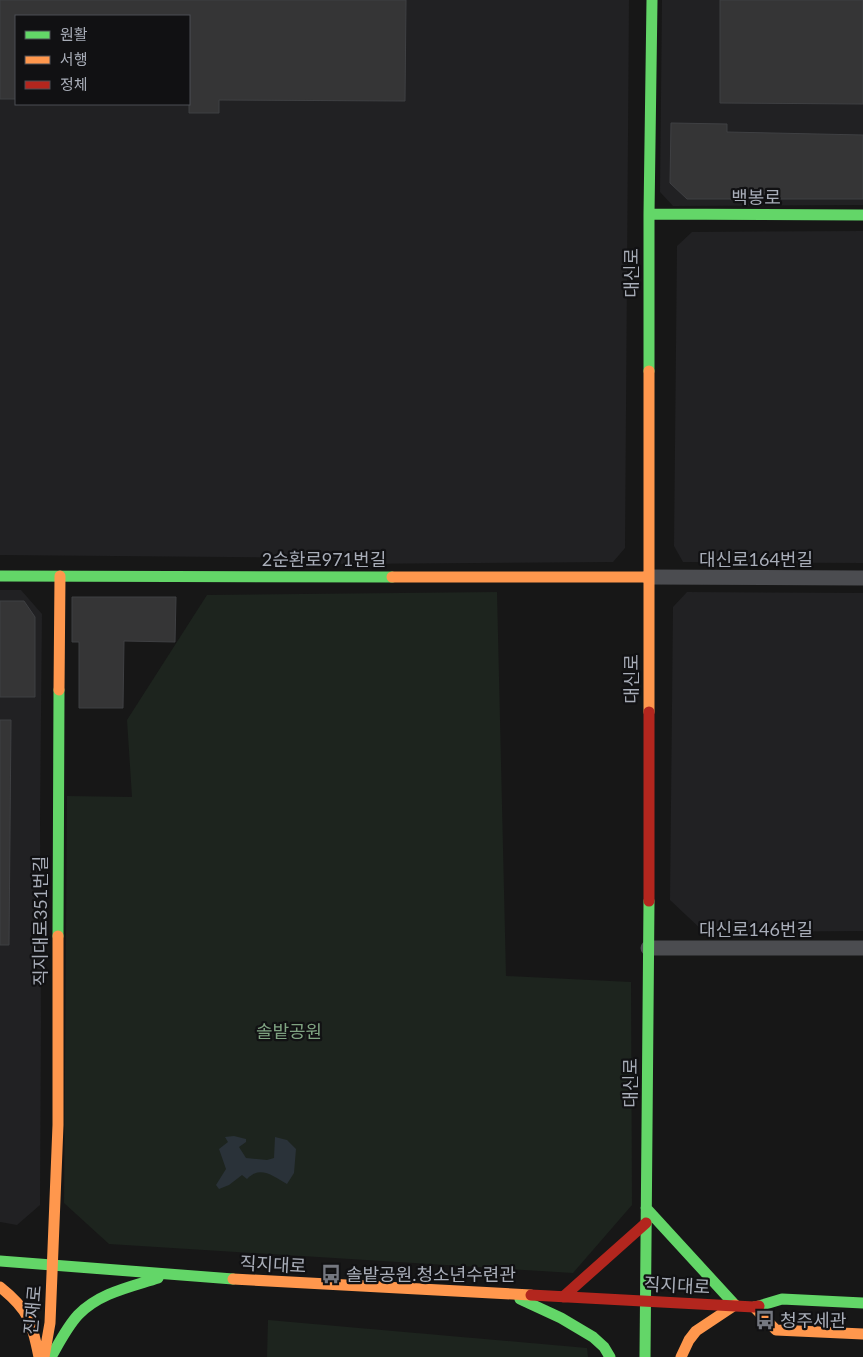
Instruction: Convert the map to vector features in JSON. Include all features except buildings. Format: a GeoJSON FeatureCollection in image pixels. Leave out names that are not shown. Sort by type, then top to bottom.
{"type":"FeatureCollection","features":[{"type":"Feature","properties":{"kind":"street","name":"대신로"},"geometry":{"type":"LineString","coordinates":[[645,1357],[648,948],[649,214],[652,0]]}},
{"type":"Feature","properties":{"kind":"street","name":"백봉로"},"geometry":{"type":"LineString","coordinates":[[649,214],[863,215]]}},
{"type":"Feature","properties":{"kind":"street","name":"2순환로971번길"},"geometry":{"type":"LineString","coordinates":[[0,576],[648,577]]}},
{"type":"Feature","properties":{"kind":"street","name":"직지대로351번길"},"geometry":{"type":"LineString","coordinates":[[53,1266],[58,1125],[60,576]]}},
{"type":"Feature","properties":{"kind":"street","name":"대신로164번길"},"geometry":{"type":"LineString","coordinates":[[648,577],[863,578]]}},
{"type":"Feature","properties":{"kind":"street","name":"대신로146번길"},"geometry":{"type":"LineString","coordinates":[[648,948],[863,948]]}},
{"type":"Feature","properties":{"kind":"street"},"geometry":{"type":"LineString","coordinates":[[646,1208],[735,1305],[696,1331],[688,1340],[681,1357]]}},
{"type":"Feature","properties":{"kind":"street"},"geometry":{"type":"LineString","coordinates":[[563,1297],[646,1223]]}},
{"type":"Feature","properties":{"kind":"street","name":"직지대로"},"geometry":{"type":"LineString","coordinates":[[0,1261],[260,1281],[563,1297],[754,1306],[782,1299],[863,1303]]}},
{"type":"Feature","properties":{"kind":"street","name":"진재로"},"geometry":{"type":"LineString","coordinates":[[44,1357],[50,1323],[53,1266]]}},
{"type":"Feature","properties":{"kind":"street"},"geometry":{"type":"LineString","coordinates":[[51,1357],[78,1315],[92,1303],[116,1292],[170,1274]]}},
{"type":"Feature","properties":{"kind":"street"},"geometry":{"type":"LineString","coordinates":[[0,1287],[19,1302],[28,1313],[39,1357]]}},
{"type":"Feature","properties":{"kind":"street"},"geometry":{"type":"LineString","coordinates":[[508,1294],[561,1318],[593,1337],[604,1347],[610,1357]]}},
{"type":"Feature","properties":{"kind":"street"},"geometry":{"type":"LineString","coordinates":[[754,1306],[776,1330],[863,1334]]}},
{"type":"Feature","properties":{"kind":"shaded area"},"geometry":{"type":"Polygon","coordinates":[[[0,0],[629,0],[625,548],[613,562],[341,564],[337,558],[0,555],[0,0]]]}},
{"type":"Feature","properties":{"kind":"shaded area"},"geometry":{"type":"Polygon","coordinates":[[[662,0],[863,0],[863,205],[673,206],[660,192],[662,0]]]}},
{"type":"Feature","properties":{"kind":"shaded area"},"geometry":{"type":"Polygon","coordinates":[[[863,231],[863,563],[683,562],[674,546],[677,246],[692,232],[863,231]]]}},
{"type":"Feature","properties":{"kind":"shaded area"},"geometry":{"type":"Polygon","coordinates":[[[0,590],[21,590],[42,614],[40,1205],[17,1225],[0,1222],[0,590]]]}},
{"type":"Feature","properties":{"kind":"shaded area"},"geometry":{"type":"Polygon","coordinates":[[[687,592],[863,593],[863,931],[704,932],[670,900],[673,607],[687,592]]]}},
{"type":"Feature","properties":{"kind":"shaded area"},"geometry":{"type":"Polygon","coordinates":[[[234,1136],[246,1139],[246,1142],[239,1147],[246,1158],[267,1160],[274,1158],[275,1137],[287,1140],[296,1149],[294,1173],[287,1184],[272,1175],[262,1172],[252,1175],[247,1179],[242,1175],[229,1185],[219,1189],[216,1185],[226,1169],[219,1149],[228,1142],[225,1137],[234,1136]]]}},
{"type":"Feature","properties":{"kind":"green space","name":"솔밭공원"},"geometry":{"type":"Polygon","coordinates":[[[497,592],[506,976],[631,982],[632,1205],[573,1273],[109,1244],[64,1203],[67,796],[132,797],[127,720],[207,595],[497,592]]]}},
{"type":"Feature","properties":{"kind":"green space"},"geometry":{"type":"Polygon","coordinates":[[[268,1320],[587,1348],[588,1357],[267,1357],[268,1320]]]}},
{"type":"Feature","properties":{"kind":"traffic: fast"},"geometry":{"type":"LineString","coordinates":[[649,371],[652,0]]}},
{"type":"Feature","properties":{"kind":"traffic: fast"},"geometry":{"type":"LineString","coordinates":[[649,214],[863,215]]}},
{"type":"Feature","properties":{"kind":"traffic: fast"},"geometry":{"type":"LineString","coordinates":[[0,576],[392,577]]}},
{"type":"Feature","properties":{"kind":"traffic: fast"},"geometry":{"type":"LineString","coordinates":[[58,936],[59,690]]}},
{"type":"Feature","properties":{"kind":"traffic: fast"},"geometry":{"type":"LineString","coordinates":[[645,1357],[649,901]]}},
{"type":"Feature","properties":{"kind":"traffic: fast"},"geometry":{"type":"LineString","coordinates":[[646,1208],[735,1305]]}},
{"type":"Feature","properties":{"kind":"traffic: fast"},"geometry":{"type":"LineString","coordinates":[[0,1261],[233,1279]]}},
{"type":"Feature","properties":{"kind":"traffic: fast"},"geometry":{"type":"LineString","coordinates":[[51,1357],[63,1335],[86,1307],[105,1296],[158,1278]]}},
{"type":"Feature","properties":{"kind":"traffic: fast"},"geometry":{"type":"LineString","coordinates":[[520,1299],[561,1318],[593,1337],[604,1347],[610,1357]]}},
{"type":"Feature","properties":{"kind":"traffic: fast"},"geometry":{"type":"LineString","coordinates":[[759,1306],[782,1299],[863,1303]]}},
{"type":"Feature","properties":{"kind":"traffic: slow"},"geometry":{"type":"LineString","coordinates":[[649,371],[649,712]]}},
{"type":"Feature","properties":{"kind":"traffic: slow"},"geometry":{"type":"LineString","coordinates":[[59,690],[60,576]]}},
{"type":"Feature","properties":{"kind":"traffic: slow"},"geometry":{"type":"LineString","coordinates":[[392,577],[648,577]]}},
{"type":"Feature","properties":{"kind":"traffic: slow"},"geometry":{"type":"LineString","coordinates":[[44,1357],[50,1323],[58,1125],[58,936]]}},
{"type":"Feature","properties":{"kind":"traffic: slow"},"geometry":{"type":"LineString","coordinates":[[233,1279],[531,1295]]}},
{"type":"Feature","properties":{"kind":"traffic: slow"},"geometry":{"type":"LineString","coordinates":[[0,1287],[10,1295],[28,1318],[39,1357]]}},
{"type":"Feature","properties":{"kind":"traffic: slow"},"geometry":{"type":"LineString","coordinates":[[681,1357],[689,1340],[696,1331],[735,1305]]}},
{"type":"Feature","properties":{"kind":"traffic: slow"},"geometry":{"type":"LineString","coordinates":[[754,1307],[776,1330],[863,1334]]}},
{"type":"Feature","properties":{"kind":"traffic: jam"},"geometry":{"type":"LineString","coordinates":[[649,712],[649,901]]}},
{"type":"Feature","properties":{"kind":"traffic: jam"},"geometry":{"type":"LineString","coordinates":[[563,1297],[646,1223]]}},
{"type":"Feature","properties":{"kind":"traffic: jam"},"geometry":{"type":"LineString","coordinates":[[531,1295],[759,1306]]}},
{"type":"Feature","properties":{"kind":"place","name":"솔밭공원.청소년수련관"},"geometry":{"type":"Point","coordinates":[331,1274]}},
{"type":"Feature","properties":{"kind":"place","name":"청주세관"},"geometry":{"type":"Point","coordinates":[765,1320]}}]}
